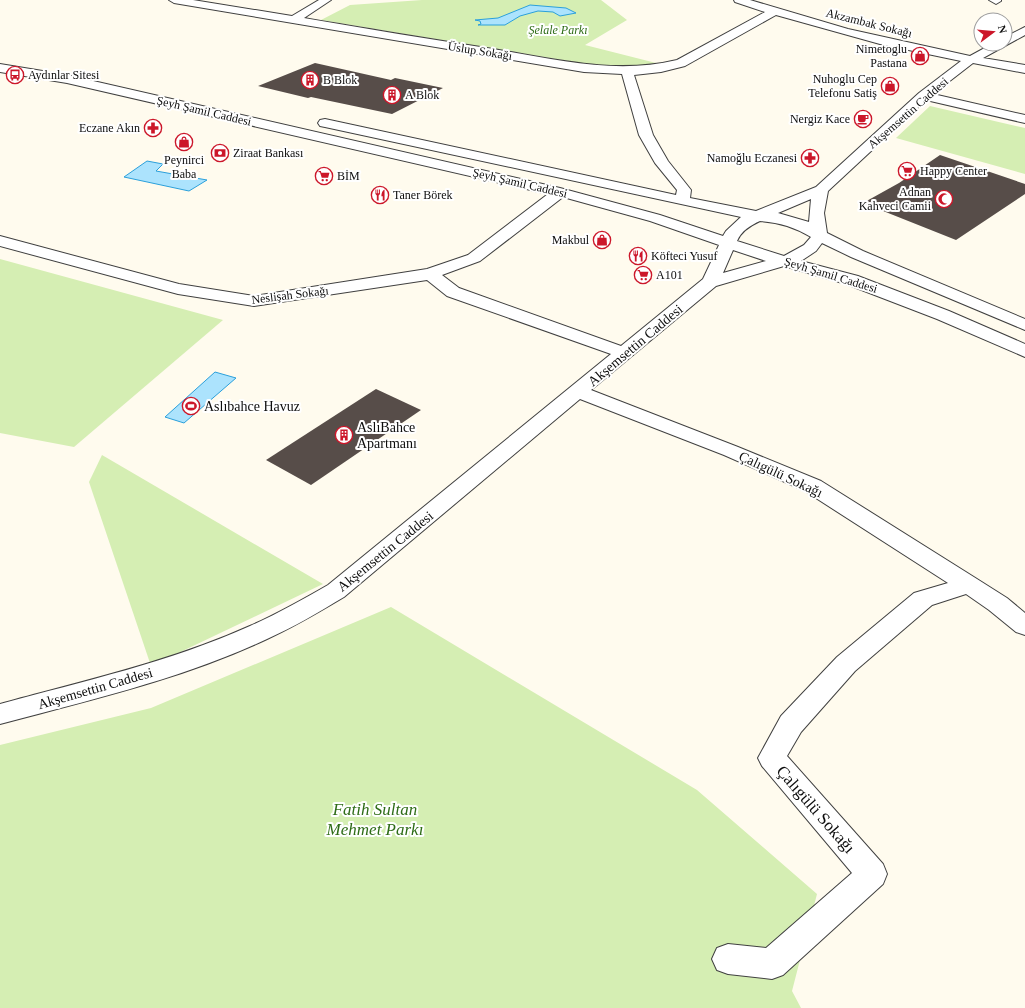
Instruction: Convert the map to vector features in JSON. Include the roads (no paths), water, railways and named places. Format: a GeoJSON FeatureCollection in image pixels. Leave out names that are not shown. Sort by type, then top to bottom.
{"type":"FeatureCollection","features":[{"type":"Feature","properties":{"kind":"street","name":"Üslup Sokağı"},"geometry":{"type":"LineString","coordinates":[[174,0],[584,68],[626,70],[661,68],[681,63],[774,12]]}},
{"type":"Feature","properties":{"kind":"street"},"geometry":{"type":"LineString","coordinates":[[293,20],[326,0]]}},
{"type":"Feature","properties":{"kind":"street","name":"Akzambak Sokağı"},"geometry":{"type":"LineString","coordinates":[[739,0],[774,12],[837,29],[970,60],[1025,69]]}},
{"type":"Feature","properties":{"kind":"street"},"geometry":{"type":"LineString","coordinates":[[756,6],[776,0]]}},
{"type":"Feature","properties":{"kind":"street"},"geometry":{"type":"LineString","coordinates":[[1013,37],[1025,30]]}},
{"type":"Feature","properties":{"kind":"street","name":"Akşemsettin Caddesi"},"geometry":{"type":"LineString","coordinates":[[710,282],[732,234],[746,221],[821,190],[923,96],[970,60],[986,52]]}},
{"type":"Feature","properties":{"kind":"street"},"geometry":{"type":"LineString","coordinates":[[62,65],[97,72]]}},
{"type":"Feature","properties":{"kind":"street","name":"Şeyh Şamil Caddesi"},"geometry":{"type":"LineString","coordinates":[[0,68],[67,79],[560,192],[655,218],[729,242],[766,256],[785,260],[852,280],[913,303],[1025,351]]}},
{"type":"Feature","properties":{"kind":"street"},"geometry":{"type":"LineString","coordinates":[[626,70],[646,135],[662,163],[684,190],[682,201]]}},
{"type":"Feature","properties":{"kind":"street"},"geometry":{"type":"LineString","coordinates":[[923,96],[1025,119]]}},
{"type":"Feature","properties":{"kind":"street","name":"Şeyh Şamil Caddesi"},"geometry":{"type":"LineString","coordinates":[[310,120],[478,158],[682,201],[757,216],[774,217],[788,221],[805,226],[820,236],[857,254],[1025,325]]}},
{"type":"Feature","properties":{"kind":"street"},"geometry":{"type":"LineString","coordinates":[[820,236],[816,226],[816,210],[821,190]]}},
{"type":"Feature","properties":{"kind":"street","name":"Neslişah Sokağı"},"geometry":{"type":"LineString","coordinates":[[0,240],[178,289],[254,301],[430,274],[474,258],[560,192]]}},
{"type":"Feature","properties":{"kind":"street","name":"Akşemsettin Caddesi"},"geometry":{"type":"LineString","coordinates":[[0,714],[170,666],[264,631],[309,608],[336,591],[579,392],[710,282],[785,260],[803,253],[810,248],[820,236]]}},
{"type":"Feature","properties":{"kind":"street"},"geometry":{"type":"LineString","coordinates":[[430,274],[453,292],[624,353]]}},
{"type":"Feature","properties":{"kind":"street","name":"Çalıgülü Sokağı"},"geometry":{"type":"LineString","coordinates":[[579,392],[731,451],[813,486],[998,604],[1025,626]]}},
{"type":"Feature","properties":{"kind":"street","name":"Çalıgülü Sokağı"},"geometry":{"type":"LineString","coordinates":[[728,959],[772,964],[872,874],[772,758],[791,724],[846,664],[923,599],[969,585]]}},
{"type":"Feature","properties":{"kind":"water"},"geometry":{"type":"Polygon","coordinates":[[[530,5],[566,8],[576,13],[560,16],[553,12],[538,11],[520,16],[505,25],[478,25],[481,24],[480,21],[475,20],[498,18],[530,5]]]}},
{"type":"Feature","properties":{"kind":"water"},"geometry":{"type":"Polygon","coordinates":[[[147,161],[163,164],[156,171],[207,180],[189,191],[124,177],[147,161]]]}},
{"type":"Feature","properties":{"kind":"water","name":"Aslıbahce Havuz"},"geometry":{"type":"Polygon","coordinates":[[[215,372],[236,378],[184,423],[165,417],[215,372]]]}},
{"type":"Feature","properties":{"kind":"place","name":"Nimetoglu Pastana"},"geometry":{"type":"Point","coordinates":[920,56]}},
{"type":"Feature","properties":{"kind":"place","name":"Aydınlar Sitesi"},"geometry":{"type":"Point","coordinates":[15,75]}},
{"type":"Feature","properties":{"kind":"place","name":"B Blok"},"geometry":{"type":"Point","coordinates":[310,80]}},
{"type":"Feature","properties":{"kind":"place","name":"Nuhoglu Cep Telefonu Satiş"},"geometry":{"type":"Point","coordinates":[890,86]}},
{"type":"Feature","properties":{"kind":"place","name":"A Blok"},"geometry":{"type":"Point","coordinates":[392,95]}},
{"type":"Feature","properties":{"kind":"place","name":"Nergiz Kace"},"geometry":{"type":"Point","coordinates":[863,119]}},
{"type":"Feature","properties":{"kind":"place","name":"Eczane Akın"},"geometry":{"type":"Point","coordinates":[153,128]}},
{"type":"Feature","properties":{"kind":"place","name":"Peynirci Baba"},"geometry":{"type":"Point","coordinates":[184,142]}},
{"type":"Feature","properties":{"kind":"place","name":"Ziraat Bankası"},"geometry":{"type":"Point","coordinates":[220,153]}},
{"type":"Feature","properties":{"kind":"place","name":"Namoğlu Eczanesi"},"geometry":{"type":"Point","coordinates":[810,158]}},
{"type":"Feature","properties":{"kind":"place","name":"Happy Center"},"geometry":{"type":"Point","coordinates":[907,171]}},
{"type":"Feature","properties":{"kind":"place","name":"BİM"},"geometry":{"type":"Point","coordinates":[324,176]}},
{"type":"Feature","properties":{"kind":"place","name":"Taner Börek"},"geometry":{"type":"Point","coordinates":[380,195]}},
{"type":"Feature","properties":{"kind":"place","name":"Adnan Kahveci Camii"},"geometry":{"type":"Point","coordinates":[944,199]}},
{"type":"Feature","properties":{"kind":"place","name":"Makbul"},"geometry":{"type":"Point","coordinates":[602,240]}},
{"type":"Feature","properties":{"kind":"place","name":"Köfteci Yusuf"},"geometry":{"type":"Point","coordinates":[638,256]}},
{"type":"Feature","properties":{"kind":"place","name":"A101"},"geometry":{"type":"Point","coordinates":[643,275]}},
{"type":"Feature","properties":{"kind":"place","name":"Aslıbahce Havuz"},"geometry":{"type":"Point","coordinates":[191,406]}},
{"type":"Feature","properties":{"kind":"place","name":"AslıBahce Apartmanı"},"geometry":{"type":"Point","coordinates":[344,435]}},
{"type":"Feature","properties":{"kind":"park label","name":"Şelale Parkı"},"geometry":{"type":"Point","coordinates":[558,30]}},
{"type":"Feature","properties":{"kind":"park label","name":"Fatih Sultan Mehmet Parkı"},"geometry":{"type":"Point","coordinates":[375,819]}}]}
